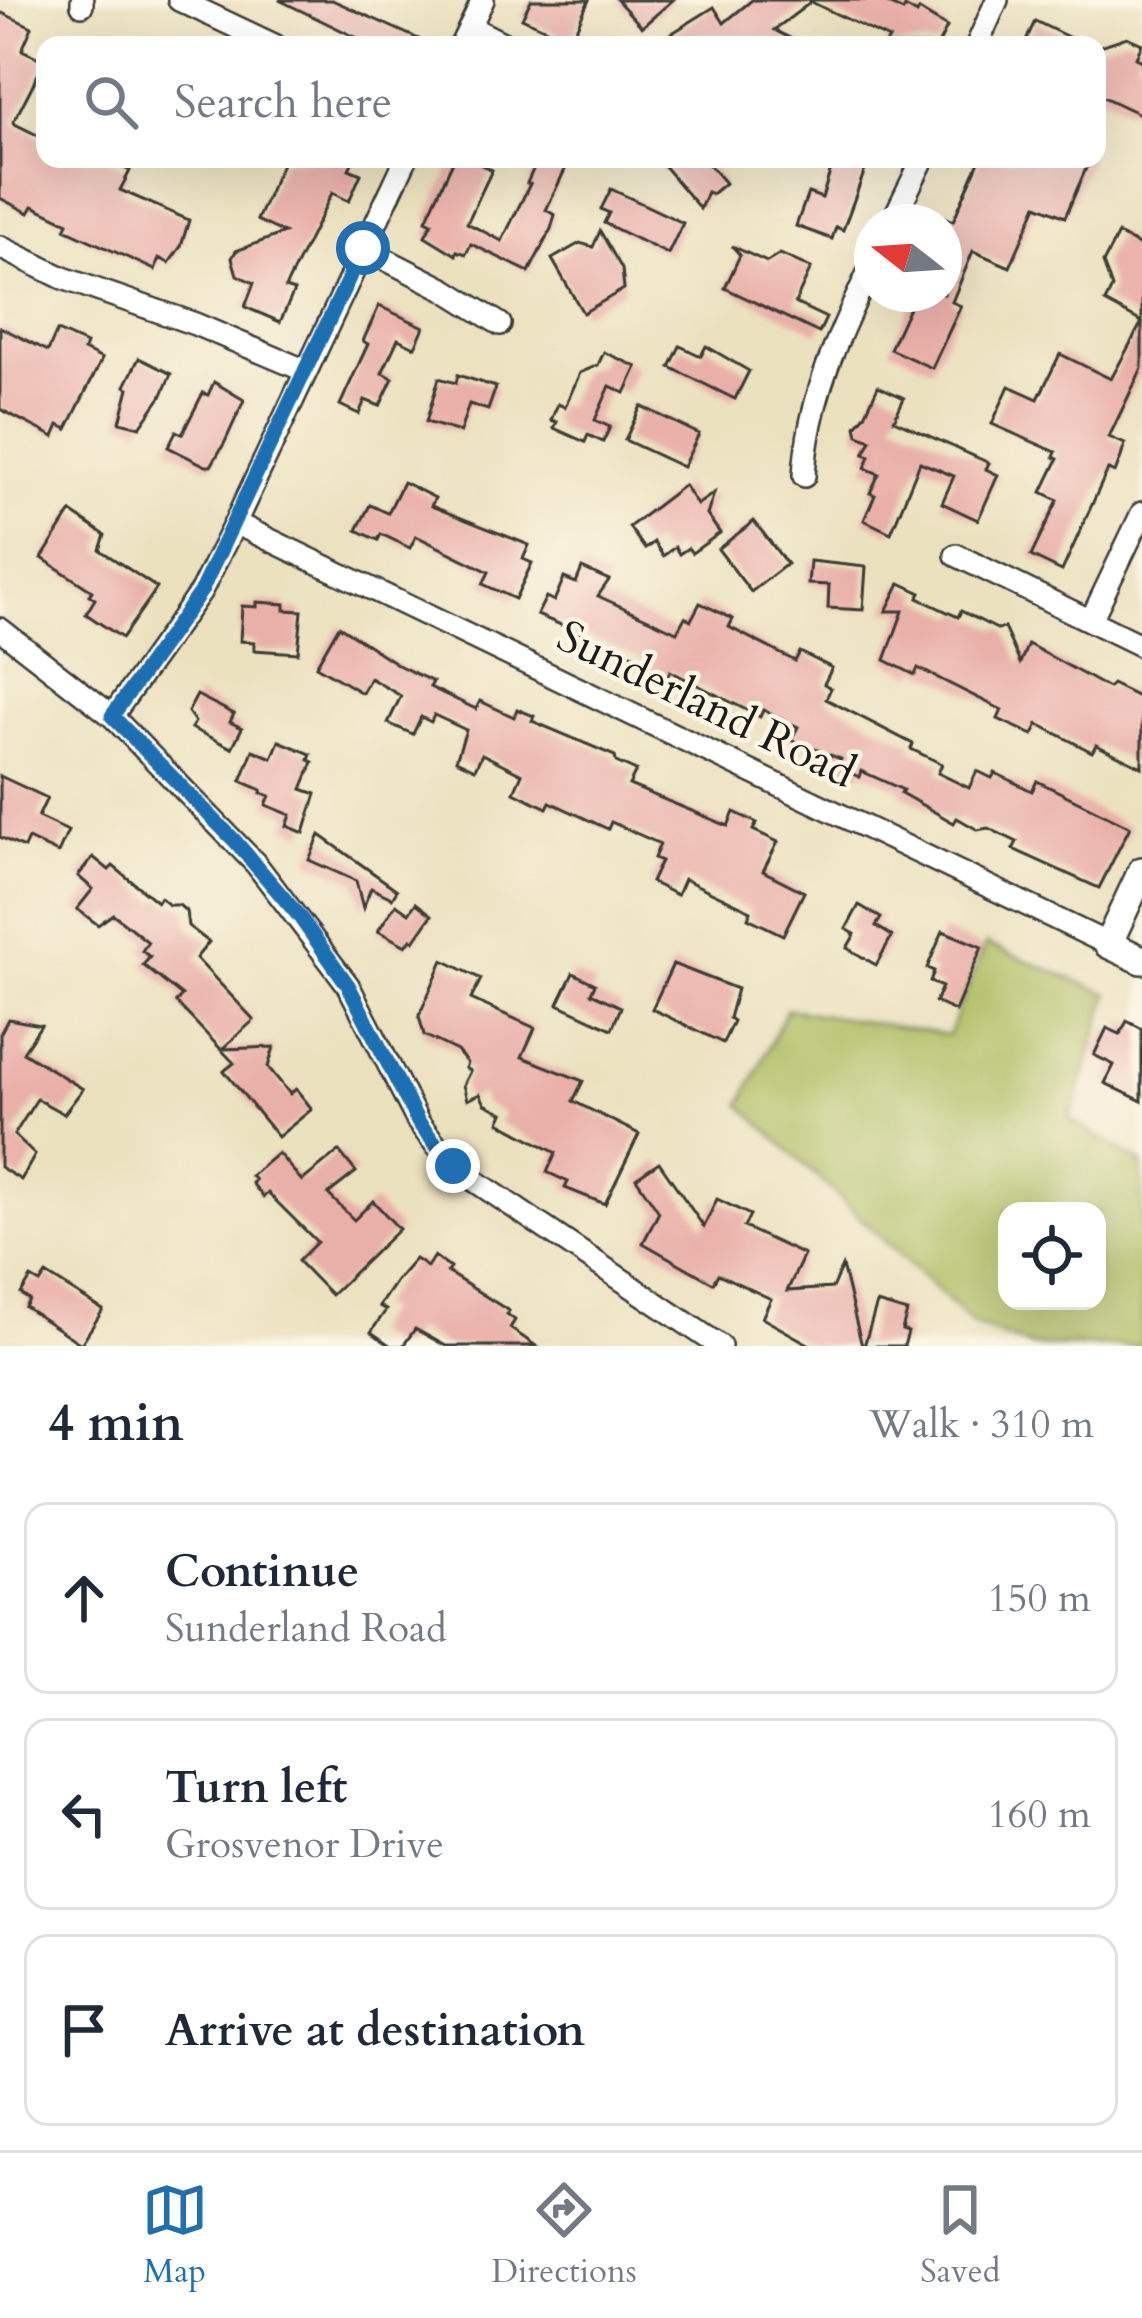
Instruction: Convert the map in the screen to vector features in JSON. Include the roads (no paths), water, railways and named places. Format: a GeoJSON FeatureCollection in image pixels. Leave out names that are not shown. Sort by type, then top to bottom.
{"type":"FeatureCollection","features":[{"type":"Feature","properties":{"kind":"street"},"geometry":{"type":"LineString","coordinates":[[179,0],[255,36]]}},
{"type":"Feature","properties":{"kind":"street"},"geometry":{"type":"LineString","coordinates":[[465,36],[482,0]]}},
{"type":"Feature","properties":{"kind":"street"},"geometry":{"type":"LineString","coordinates":[[981,36],[997,0]]}},
{"type":"Feature","properties":{"kind":"street"},"geometry":{"type":"LineString","coordinates":[[112,716],[201,591],[402,168]]}},
{"type":"Feature","properties":{"kind":"street"},"geometry":{"type":"LineString","coordinates":[[901,204],[918,168]]}},
{"type":"Feature","properties":{"kind":"street"},"geometry":{"type":"LineString","coordinates":[[0,247],[63,278],[195,324],[306,371]]}},
{"type":"Feature","properties":{"kind":"street"},"geometry":{"type":"LineString","coordinates":[[363,248],[500,324]]}},
{"type":"Feature","properties":{"kind":"street"},"geometry":{"type":"LineString","coordinates":[[804,476],[812,406],[854,302]]}},
{"type":"Feature","properties":{"kind":"street"},"geometry":{"type":"LineString","coordinates":[[1090,620],[1142,513]]}},
{"type":"Feature","properties":{"kind":"street","name":"Sunderland Road"},"geometry":{"type":"LineString","coordinates":[[235,523],[1142,960]]}},
{"type":"Feature","properties":{"kind":"street"},"geometry":{"type":"LineString","coordinates":[[956,555],[1142,646]]}},
{"type":"Feature","properties":{"kind":"street"},"geometry":{"type":"LineString","coordinates":[[0,629],[112,716],[235,841],[299,916],[348,985],[418,1122],[453,1166],[720,1346]]}},
{"type":"Feature","properties":{"kind":"street"},"geometry":{"type":"LineString","coordinates":[[1108,944],[1142,871]]}}]}
